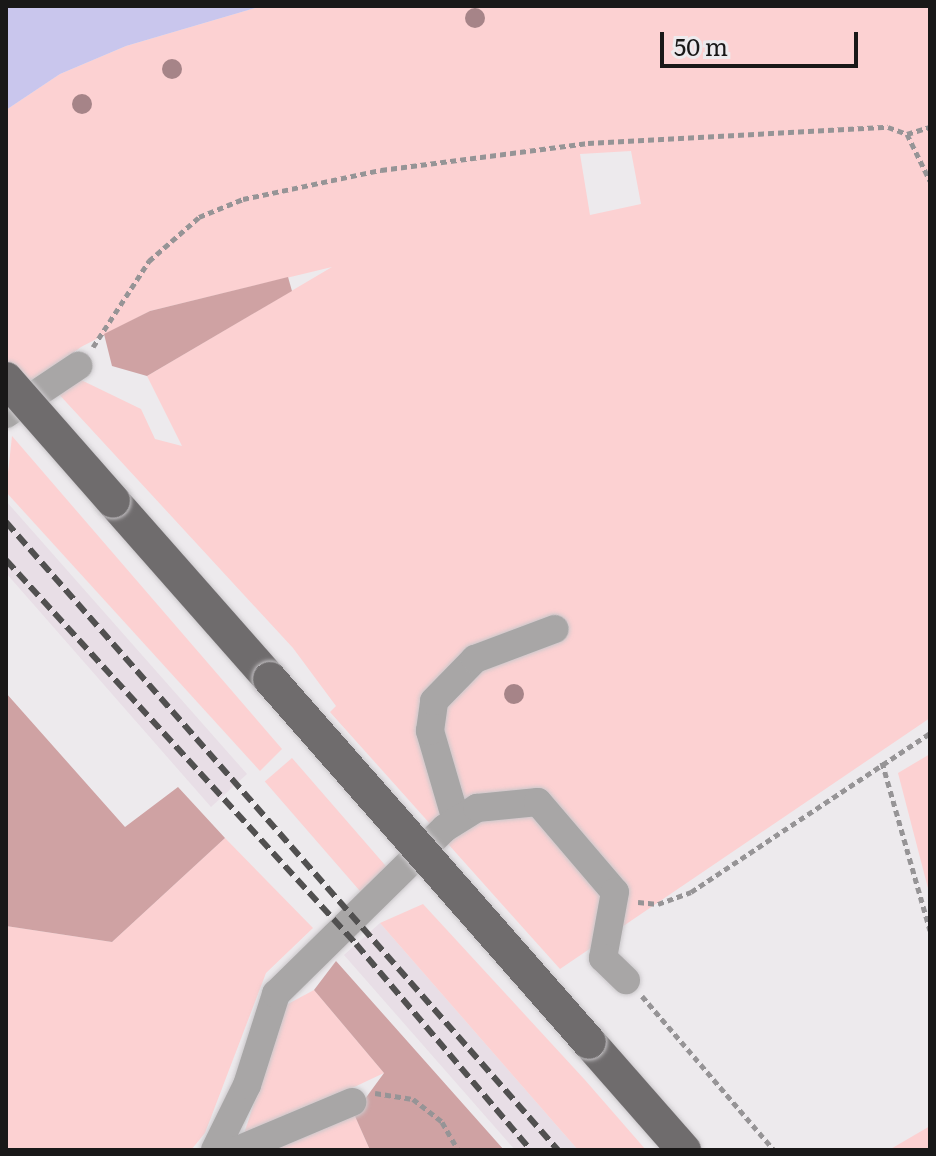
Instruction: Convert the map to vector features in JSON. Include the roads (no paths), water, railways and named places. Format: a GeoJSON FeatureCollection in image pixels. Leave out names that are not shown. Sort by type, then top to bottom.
{"type":"FeatureCollection","features":[{"type":"Feature","properties":{"kind":"main road"},"geometry":{"type":"LineString","coordinates":[[6,379],[684,1150]]}},
{"type":"Feature","properties":{"kind":"lane"},"geometry":{"type":"LineString","coordinates":[[6,414],[78,366]]}},
{"type":"Feature","properties":{"kind":"lane"},"geometry":{"type":"LineString","coordinates":[[456,820],[430,731],[434,701],[475,659],[555,629]]}},
{"type":"Feature","properties":{"kind":"lane"},"geometry":{"type":"LineString","coordinates":[[215,1150],[247,1085],[276,994],[456,820],[514,800],[538,802],[615,892],[603,958],[626,980]]}},
{"type":"Feature","properties":{"kind":"lane"},"geometry":{"type":"LineString","coordinates":[[238,1150],[352,1102]]}},
{"type":"Feature","properties":{"kind":"water"},"geometry":{"type":"Polygon","coordinates":[[[6,6],[262,6],[126,46],[60,74],[6,110],[6,6]]]}},
{"type":"Feature","properties":{"kind":"railway"},"geometry":{"type":"LineString","coordinates":[[6,522],[558,1150]]}},
{"type":"Feature","properties":{"kind":"railway"},"geometry":{"type":"LineString","coordinates":[[6,560],[356,944],[531,1150]]}}]}
